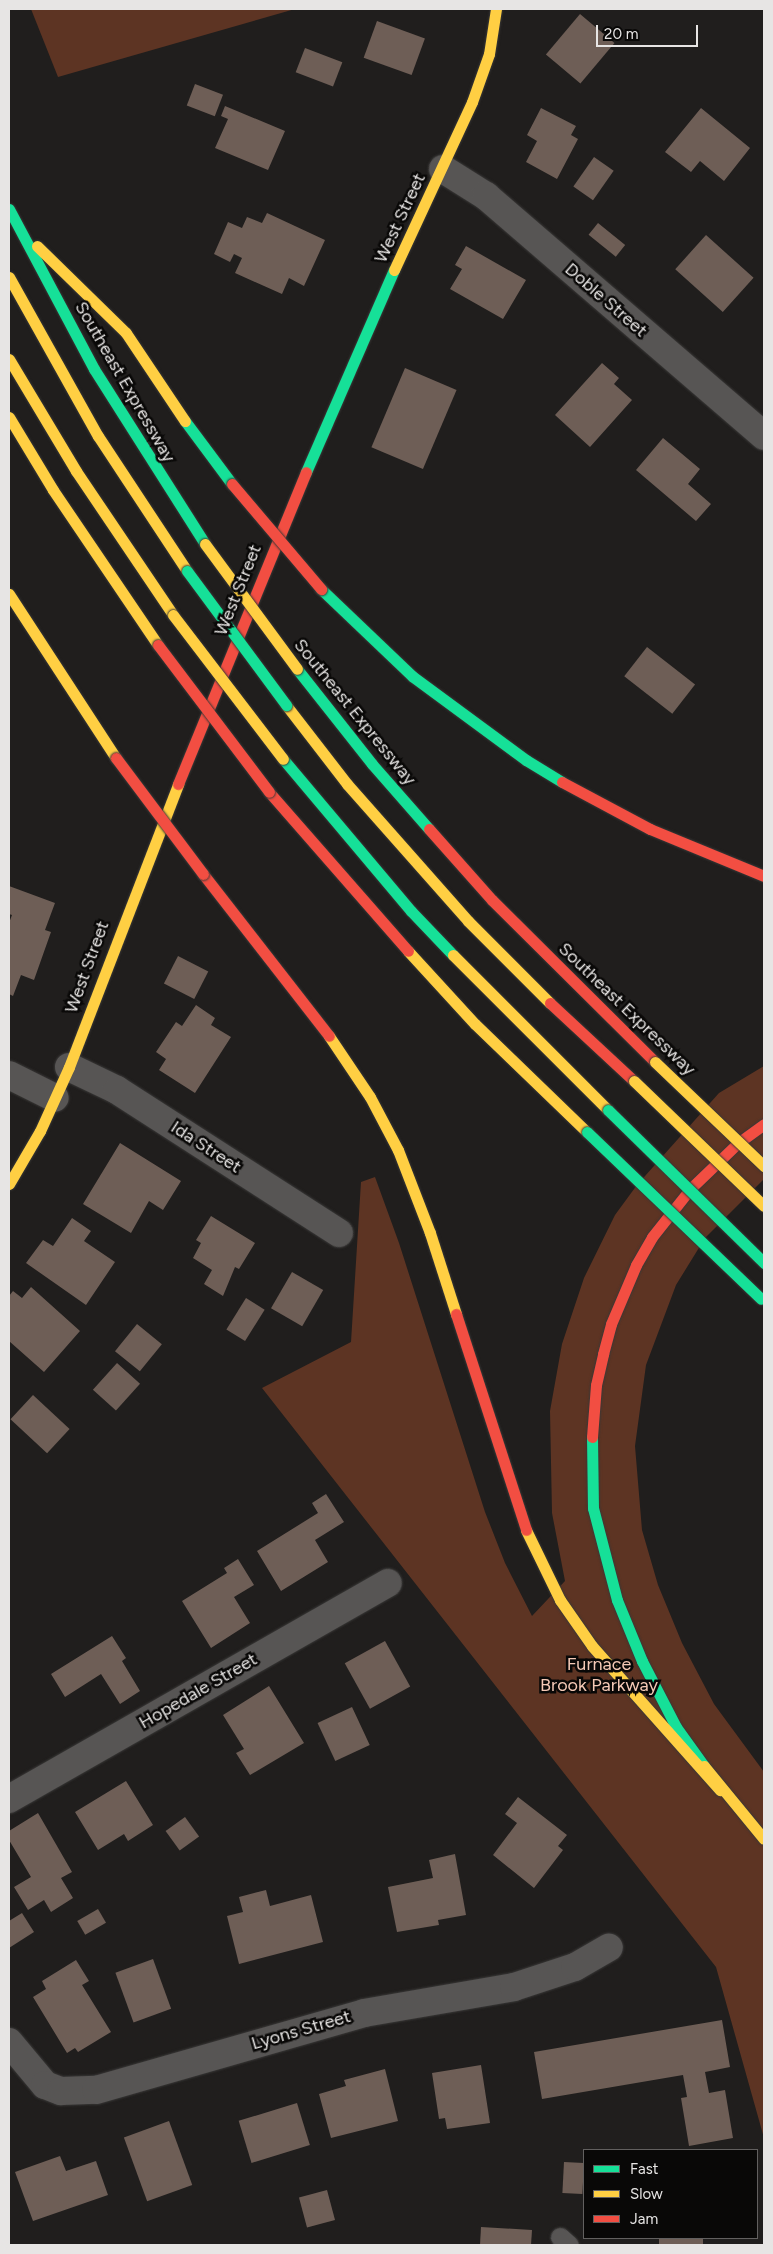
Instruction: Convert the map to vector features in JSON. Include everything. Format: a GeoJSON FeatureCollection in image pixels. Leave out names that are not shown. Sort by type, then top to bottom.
{"type":"FeatureCollection","features":[{"type":"Feature","properties":{"kind":"main road","name":"West Street"},"geometry":{"type":"LineString","coordinates":[[9,1184],[55,1098],[69,1067],[127,910],[295,497],[363,337],[443,169],[482,77],[496,9]]}},
{"type":"Feature","properties":{"kind":"main road","name":"Southeast Expressway"},"geometry":{"type":"LineString","coordinates":[[9,209],[94,369],[205,544],[297,669],[378,771],[492,900],[655,1062],[764,1166]]}},
{"type":"Feature","properties":{"kind":"main road"},"geometry":{"type":"LineString","coordinates":[[18,227],[126,333],[188,426],[232,484],[321,589],[400,666],[526,760],[587,797],[650,829],[764,876]]}},
{"type":"Feature","properties":{"kind":"main road"},"geometry":{"type":"LineString","coordinates":[[9,277],[36,330],[93,428],[187,571],[347,784],[468,921],[556,1009],[764,1206]]}},
{"type":"Feature","properties":{"kind":"main road"},"geometry":{"type":"LineString","coordinates":[[9,359],[76,472],[173,615],[283,759],[418,918],[498,1002],[764,1263]]}},
{"type":"Feature","properties":{"kind":"main road"},"geometry":{"type":"LineString","coordinates":[[9,417],[53,490],[158,645],[269,792],[395,938],[476,1024],[586,1132],[763,1300]]}},
{"type":"Feature","properties":{"kind":"main road"},"geometry":{"type":"LineString","coordinates":[[9,594],[116,758],[203,874],[333,1041],[370,1097],[394,1141],[430,1233],[516,1502],[534,1550],[560,1600],[592,1646],[764,1839]]}},
{"type":"Feature","properties":{"kind":"main road"},"geometry":{"type":"LineString","coordinates":[[720,1790],[686,1742],[659,1697],[609,1577],[593,1508],[593,1414],[596,1385],[612,1324],[652,1237],[691,1188],[738,1143],[764,1124]]}},
{"type":"Feature","properties":{"kind":"street","name":"Doble Street"},"geometry":{"type":"LineString","coordinates":[[443,169],[486,196],[764,436]]}},
{"type":"Feature","properties":{"kind":"street","name":"Ida Street"},"geometry":{"type":"LineString","coordinates":[[69,1067],[117,1090],[339,1233]]}},
{"type":"Feature","properties":{"kind":"street"},"geometry":{"type":"LineString","coordinates":[[9,1075],[55,1098]]}},
{"type":"Feature","properties":{"kind":"street","name":"Hopedale Street"},"geometry":{"type":"LineString","coordinates":[[9,1799],[388,1583]]}},
{"type":"Feature","properties":{"kind":"street","name":"Lyons Street"},"geometry":{"type":"LineString","coordinates":[[9,2042],[45,2085],[61,2091],[96,2090],[345,2018],[528,1983],[574,1967],[609,1946]]}},
{"type":"Feature","properties":{"kind":"green space"},"geometry":{"type":"Polygon","coordinates":[[[31,9],[295,9],[58,77],[31,9]]]}},
{"type":"Feature","properties":{"kind":"green space","name":"Furnace Brook Parkway"},"geometry":{"type":"Polygon","coordinates":[[[764,1066],[764,1179],[705,1238],[676,1285],[646,1365],[635,1446],[642,1530],[658,1585],[682,1643],[714,1704],[764,1772],[764,2138],[716,1967],[262,1388],[351,1342],[361,1182],[375,1177],[399,1243],[485,1512],[505,1563],[532,1616],[565,1581],[552,1513],[550,1411],[562,1344],[584,1278],[615,1215],[637,1185],[719,1093],[764,1066]]]}},
{"type":"Feature","properties":{"kind":"building"},"geometry":{"type":"Polygon","coordinates":[[[580,14],[614,43],[580,84],[546,55],[580,14]]]}},
{"type":"Feature","properties":{"kind":"building"},"geometry":{"type":"Polygon","coordinates":[[[377,21],[425,38],[412,75],[364,58],[377,21]]]}},
{"type":"Feature","properties":{"kind":"building"},"geometry":{"type":"Polygon","coordinates":[[[305,48],[342,62],[333,87],[296,72],[305,48]]]}},
{"type":"Feature","properties":{"kind":"building"},"geometry":{"type":"Polygon","coordinates":[[[195,84],[223,95],[215,116],[187,105],[195,84]]]}},
{"type":"Feature","properties":{"kind":"building"},"geometry":{"type":"Polygon","coordinates":[[[225,106],[285,131],[268,170],[215,148],[228,119],[221,116],[225,106]]]}},
{"type":"Feature","properties":{"kind":"building"},"geometry":{"type":"Polygon","coordinates":[[[541,108],[576,126],[571,135],[578,139],[557,179],[526,162],[537,141],[527,135],[541,108]]]}},
{"type":"Feature","properties":{"kind":"building"},"geometry":{"type":"Polygon","coordinates":[[[701,108],[750,148],[724,181],[700,161],[691,172],[665,152],[701,108]]]}},
{"type":"Feature","properties":{"kind":"building"},"geometry":{"type":"Polygon","coordinates":[[[594,157],[614,171],[593,200],[573,186],[594,157]]]}},
{"type":"Feature","properties":{"kind":"building"},"geometry":{"type":"Polygon","coordinates":[[[267,213],[325,240],[304,286],[289,278],[282,294],[235,273],[242,258],[234,254],[230,262],[214,254],[228,222],[242,228],[247,217],[262,223],[267,213]]]}},
{"type":"Feature","properties":{"kind":"building"},"geometry":{"type":"Polygon","coordinates":[[[598,223],[625,245],[616,257],[589,235],[598,223]]]}},
{"type":"Feature","properties":{"kind":"building"},"geometry":{"type":"Polygon","coordinates":[[[706,235],[754,278],[723,312],[675,269],[706,235]]]}},
{"type":"Feature","properties":{"kind":"building"},"geometry":{"type":"Polygon","coordinates":[[[466,246],[526,280],[503,319],[450,289],[462,269],[455,265],[466,246]]]}},
{"type":"Feature","properties":{"kind":"building"},"geometry":{"type":"Polygon","coordinates":[[[602,363],[619,378],[614,384],[632,400],[590,447],[555,415],[602,363]]]}},
{"type":"Feature","properties":{"kind":"building"},"geometry":{"type":"Polygon","coordinates":[[[405,368],[457,390],[423,469],[371,447],[405,368]]]}},
{"type":"Feature","properties":{"kind":"building"},"geometry":{"type":"Polygon","coordinates":[[[663,438],[700,469],[688,484],[711,504],[696,521],[636,470],[663,438]]]}},
{"type":"Feature","properties":{"kind":"building"},"geometry":{"type":"Polygon","coordinates":[[[647,647],[695,685],[672,714],[624,676],[647,647]]]}},
{"type":"Feature","properties":{"kind":"building"},"geometry":{"type":"Polygon","coordinates":[[[9,886],[55,903],[45,930],[51,932],[34,980],[21,975],[13,996],[9,994],[9,923],[12,915],[9,914],[9,886]]]}},
{"type":"Feature","properties":{"kind":"building"},"geometry":{"type":"Polygon","coordinates":[[[178,956],[208,971],[194,999],[164,984],[178,956]]]}},
{"type":"Feature","properties":{"kind":"building"},"geometry":{"type":"Polygon","coordinates":[[[196,1005],[215,1018],[211,1025],[231,1037],[195,1093],[159,1070],[166,1059],[156,1052],[176,1022],[182,1026],[196,1005]]]}},
{"type":"Feature","properties":{"kind":"building"},"geometry":{"type":"Polygon","coordinates":[[[120,1143],[181,1181],[163,1210],[149,1201],[131,1233],[83,1204],[120,1143]]]}},
{"type":"Feature","properties":{"kind":"building"},"geometry":{"type":"Polygon","coordinates":[[[211,1216],[255,1243],[239,1269],[235,1267],[223,1296],[204,1284],[212,1270],[193,1258],[201,1243],[196,1240],[211,1216]]]}},
{"type":"Feature","properties":{"kind":"building"},"geometry":{"type":"Polygon","coordinates":[[[72,1218],[91,1231],[84,1241],[115,1262],[86,1305],[26,1263],[43,1240],[53,1246],[72,1218]]]}},
{"type":"Feature","properties":{"kind":"building"},"geometry":{"type":"Polygon","coordinates":[[[292,1272],[323,1290],[302,1326],[271,1308],[292,1272]]]}},
{"type":"Feature","properties":{"kind":"building"},"geometry":{"type":"Polygon","coordinates":[[[31,1287],[80,1331],[44,1372],[9,1341],[9,1296],[13,1291],[22,1298],[31,1287]]]}},
{"type":"Feature","properties":{"kind":"building"},"geometry":{"type":"Polygon","coordinates":[[[246,1298],[265,1310],[245,1341],[226,1329],[246,1298]]]}},
{"type":"Feature","properties":{"kind":"building"},"geometry":{"type":"Polygon","coordinates":[[[137,1324],[162,1344],[140,1371],[115,1351],[137,1324]]]}},
{"type":"Feature","properties":{"kind":"building"},"geometry":{"type":"Polygon","coordinates":[[[117,1363],[140,1384],[116,1410],[93,1390],[117,1363]]]}},
{"type":"Feature","properties":{"kind":"building"},"geometry":{"type":"Polygon","coordinates":[[[33,1395],[70,1429],[47,1453],[10,1419],[33,1395]]]}},
{"type":"Feature","properties":{"kind":"building"},"geometry":{"type":"Polygon","coordinates":[[[326,1494],[344,1522],[315,1540],[328,1562],[281,1591],[257,1551],[318,1513],[312,1503],[326,1494]]]}},
{"type":"Feature","properties":{"kind":"building"},"geometry":{"type":"Polygon","coordinates":[[[238,1559],[254,1585],[234,1597],[250,1623],[211,1648],[182,1601],[227,1573],[224,1568],[238,1559]]]}},
{"type":"Feature","properties":{"kind":"building"},"geometry":{"type":"Polygon","coordinates":[[[112,1636],[126,1658],[122,1661],[140,1691],[120,1704],[101,1674],[65,1697],[51,1674],[112,1636]]]}},
{"type":"Feature","properties":{"kind":"building"},"geometry":{"type":"Polygon","coordinates":[[[385,1641],[410,1686],[370,1709],[345,1663],[385,1641]]]}},
{"type":"Feature","properties":{"kind":"building"},"geometry":{"type":"Polygon","coordinates":[[[269,1686],[304,1743],[250,1775],[236,1753],[244,1749],[223,1715],[269,1686]]]}},
{"type":"Feature","properties":{"kind":"building"},"geometry":{"type":"Polygon","coordinates":[[[352,1707],[370,1745],[335,1761],[318,1723],[352,1707]]]}},
{"type":"Feature","properties":{"kind":"building"},"geometry":{"type":"Polygon","coordinates":[[[126,1781],[153,1825],[128,1841],[124,1834],[98,1850],[75,1812],[126,1781]]]}},
{"type":"Feature","properties":{"kind":"building"},"geometry":{"type":"Polygon","coordinates":[[[518,1797],[567,1835],[558,1846],[563,1850],[534,1888],[493,1855],[517,1823],[505,1814],[518,1797]]]}},
{"type":"Feature","properties":{"kind":"building"},"geometry":{"type":"Polygon","coordinates":[[[38,1813],[72,1872],[61,1878],[73,1898],[51,1912],[44,1900],[28,1910],[14,1887],[31,1877],[9,1840],[9,1831],[38,1813]]]}},
{"type":"Feature","properties":{"kind":"building"},"geometry":{"type":"Polygon","coordinates":[[[185,1817],[199,1836],[180,1851],[166,1831],[185,1817]]]}},
{"type":"Feature","properties":{"kind":"building"},"geometry":{"type":"Polygon","coordinates":[[[455,1854],[466,1915],[438,1920],[439,1925],[397,1932],[388,1887],[433,1878],[429,1860],[455,1854]]]}},
{"type":"Feature","properties":{"kind":"building"},"geometry":{"type":"Polygon","coordinates":[[[266,1890],[270,1906],[311,1895],[323,1942],[239,1964],[227,1916],[243,1912],[239,1897],[266,1890]]]}},
{"type":"Feature","properties":{"kind":"building"},"geometry":{"type":"Polygon","coordinates":[[[98,1909],[106,1923],[85,1935],[77,1921],[98,1909]]]}},
{"type":"Feature","properties":{"kind":"building"},"geometry":{"type":"Polygon","coordinates":[[[22,1913],[34,1932],[9,1948],[9,1921],[22,1913]]]}},
{"type":"Feature","properties":{"kind":"building"},"geometry":{"type":"Polygon","coordinates":[[[153,1959],[171,2009],[134,2022],[115,1973],[153,1959]]]}},
{"type":"Feature","properties":{"kind":"building"},"geometry":{"type":"Polygon","coordinates":[[[76,1960],[89,1981],[82,1985],[111,2032],[78,2052],[75,2048],[67,2053],[33,1997],[46,1989],[42,1981],[76,1960]]]}},
{"type":"Feature","properties":{"kind":"building"},"geometry":{"type":"Polygon","coordinates":[[[722,2020],[730,2067],[705,2072],[709,2093],[725,2090],[733,2138],[689,2146],[681,2098],[687,2097],[683,2075],[542,2099],[534,2052],[722,2020]]]}},
{"type":"Feature","properties":{"kind":"building"},"geometry":{"type":"Polygon","coordinates":[[[481,2065],[490,2123],[447,2129],[445,2118],[439,2119],[432,2073],[481,2065]]]}},
{"type":"Feature","properties":{"kind":"building"},"geometry":{"type":"Polygon","coordinates":[[[385,2069],[398,2121],[331,2138],[319,2094],[346,2086],[344,2080],[385,2069]]]}},
{"type":"Feature","properties":{"kind":"building"},"geometry":{"type":"Polygon","coordinates":[[[297,2103],[310,2145],[252,2163],[239,2121],[297,2103]]]}},
{"type":"Feature","properties":{"kind":"building"},"geometry":{"type":"Polygon","coordinates":[[[169,2121],[192,2185],[147,2201],[124,2137],[169,2121]]]}},
{"type":"Feature","properties":{"kind":"building"},"geometry":{"type":"Polygon","coordinates":[[[60,2156],[66,2171],[96,2161],[108,2195],[33,2221],[15,2172],[60,2156]]]}},
{"type":"Feature","properties":{"kind":"building"},"geometry":{"type":"Polygon","coordinates":[[[564,2162],[583,2163],[582,2194],[562,2193],[564,2162]]]}},
{"type":"Feature","properties":{"kind":"building"},"geometry":{"type":"Polygon","coordinates":[[[327,2190],[335,2220],[307,2227],[299,2198],[327,2190]]]}},
{"type":"Feature","properties":{"kind":"building"},"geometry":{"type":"Polygon","coordinates":[[[481,2227],[532,2230],[531,2245],[480,2245],[481,2227]]]}},
{"type":"Feature","properties":{"kind":"building"},"geometry":{"type":"Polygon","coordinates":[[[659,2239],[703,2239],[703,2245],[659,2245],[659,2239]]]}},
{"type":"Feature","properties":{"kind":"traffic: fast"},"geometry":{"type":"LineString","coordinates":[[9,209],[94,369],[205,544]]}},
{"type":"Feature","properties":{"kind":"traffic: fast"},"geometry":{"type":"LineString","coordinates":[[306,472],[394,270]]}},
{"type":"Feature","properties":{"kind":"traffic: fast"},"geometry":{"type":"LineString","coordinates":[[185,421],[232,484]]}},
{"type":"Feature","properties":{"kind":"traffic: fast"},"geometry":{"type":"LineString","coordinates":[[187,571],[286,705]]}},
{"type":"Feature","properties":{"kind":"traffic: fast"},"geometry":{"type":"LineString","coordinates":[[321,589],[412,676],[526,760],[562,782]]}},
{"type":"Feature","properties":{"kind":"traffic: fast"},"geometry":{"type":"LineString","coordinates":[[297,669],[372,764],[429,829]]}},
{"type":"Feature","properties":{"kind":"traffic: fast"},"geometry":{"type":"LineString","coordinates":[[283,759],[411,911],[453,955]]}},
{"type":"Feature","properties":{"kind":"traffic: fast"},"geometry":{"type":"LineString","coordinates":[[608,1110],[764,1263]]}},
{"type":"Feature","properties":{"kind":"traffic: fast"},"geometry":{"type":"LineString","coordinates":[[587,1132],[761,1299]]}},
{"type":"Feature","properties":{"kind":"traffic: fast"},"geometry":{"type":"LineString","coordinates":[[592,1437],[593,1508],[617,1600],[642,1661],[676,1727],[704,1766]]}},
{"type":"Feature","properties":{"kind":"traffic: slow"},"geometry":{"type":"LineString","coordinates":[[394,270],[472,102],[489,54],[496,9]]}},
{"type":"Feature","properties":{"kind":"traffic: slow"},"geometry":{"type":"LineString","coordinates":[[37,246],[126,333],[185,421]]}},
{"type":"Feature","properties":{"kind":"traffic: slow"},"geometry":{"type":"LineString","coordinates":[[9,277],[98,436],[187,571]]}},
{"type":"Feature","properties":{"kind":"traffic: slow"},"geometry":{"type":"LineString","coordinates":[[9,359],[76,471],[173,615]]}},
{"type":"Feature","properties":{"kind":"traffic: slow"},"geometry":{"type":"LineString","coordinates":[[9,417],[53,490],[158,645]]}},
{"type":"Feature","properties":{"kind":"traffic: slow"},"geometry":{"type":"LineString","coordinates":[[205,544],[297,669]]}},
{"type":"Feature","properties":{"kind":"traffic: slow"},"geometry":{"type":"LineString","coordinates":[[9,594],[116,758]]}},
{"type":"Feature","properties":{"kind":"traffic: slow"},"geometry":{"type":"LineString","coordinates":[[173,615],[283,759]]}},
{"type":"Feature","properties":{"kind":"traffic: slow"},"geometry":{"type":"LineString","coordinates":[[286,705],[347,784],[468,921],[550,1003]]}},
{"type":"Feature","properties":{"kind":"traffic: slow"},"geometry":{"type":"LineString","coordinates":[[9,1184],[40,1131],[69,1067],[178,784]]}},
{"type":"Feature","properties":{"kind":"traffic: slow"},"geometry":{"type":"LineString","coordinates":[[408,951],[475,1024],[587,1132]]}},
{"type":"Feature","properties":{"kind":"traffic: slow"},"geometry":{"type":"LineString","coordinates":[[453,955],[608,1110]]}},
{"type":"Feature","properties":{"kind":"traffic: slow"},"geometry":{"type":"LineString","coordinates":[[329,1036],[370,1097],[398,1150],[430,1233],[456,1314]]}},
{"type":"Feature","properties":{"kind":"traffic: slow"},"geometry":{"type":"LineString","coordinates":[[655,1062],[764,1166]]}},
{"type":"Feature","properties":{"kind":"traffic: slow"},"geometry":{"type":"LineString","coordinates":[[634,1081],[764,1206]]}},
{"type":"Feature","properties":{"kind":"traffic: slow"},"geometry":{"type":"LineString","coordinates":[[526,1530],[560,1600],[592,1646],[720,1790]]}},
{"type":"Feature","properties":{"kind":"traffic: slow"},"geometry":{"type":"LineString","coordinates":[[704,1766],[764,1839]]}},
{"type":"Feature","properties":{"kind":"traffic: jam"},"geometry":{"type":"LineString","coordinates":[[178,784],[306,472]]}},
{"type":"Feature","properties":{"kind":"traffic: jam"},"geometry":{"type":"LineString","coordinates":[[232,484],[321,589]]}},
{"type":"Feature","properties":{"kind":"traffic: jam"},"geometry":{"type":"LineString","coordinates":[[158,645],[269,792]]}},
{"type":"Feature","properties":{"kind":"traffic: jam"},"geometry":{"type":"LineString","coordinates":[[116,758],[203,874]]}},
{"type":"Feature","properties":{"kind":"traffic: jam"},"geometry":{"type":"LineString","coordinates":[[562,782],[650,829],[764,876]]}},
{"type":"Feature","properties":{"kind":"traffic: jam"},"geometry":{"type":"LineString","coordinates":[[269,792],[408,951]]}},
{"type":"Feature","properties":{"kind":"traffic: jam"},"geometry":{"type":"LineString","coordinates":[[429,829],[492,900],[655,1062]]}},
{"type":"Feature","properties":{"kind":"traffic: jam"},"geometry":{"type":"LineString","coordinates":[[203,874],[329,1036]]}},
{"type":"Feature","properties":{"kind":"traffic: jam"},"geometry":{"type":"LineString","coordinates":[[550,1003],[634,1081]]}},
{"type":"Feature","properties":{"kind":"traffic: jam"},"geometry":{"type":"LineString","coordinates":[[592,1437],[596,1385],[603,1354],[611,1324],[636,1265],[652,1237],[691,1188],[738,1143],[764,1124]]}},
{"type":"Feature","properties":{"kind":"traffic: jam"},"geometry":{"type":"LineString","coordinates":[[456,1314],[526,1530]]}}]}
